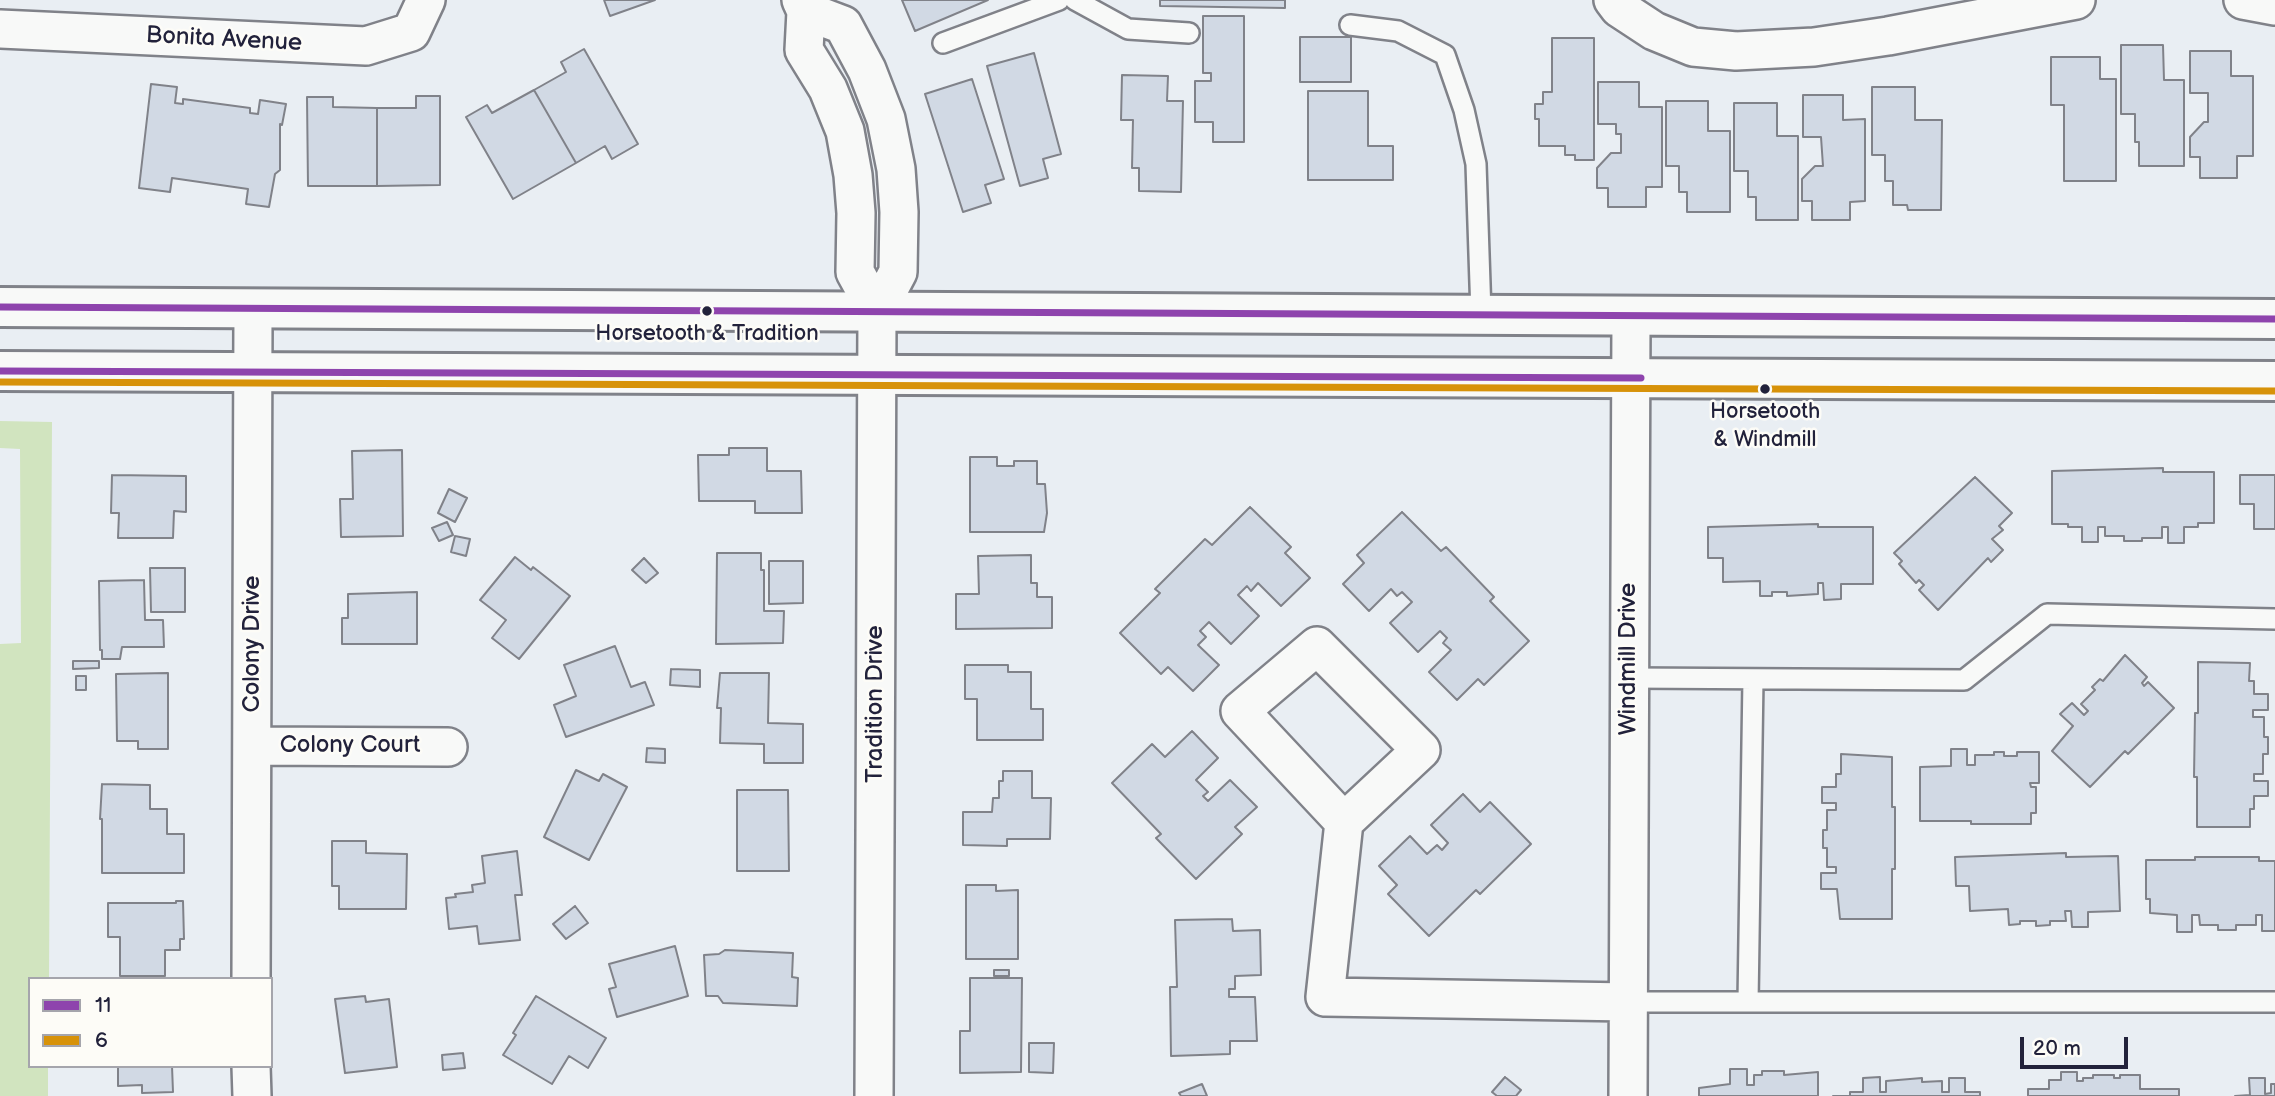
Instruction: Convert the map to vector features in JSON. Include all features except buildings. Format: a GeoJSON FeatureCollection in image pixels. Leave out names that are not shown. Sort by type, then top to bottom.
{"type":"FeatureCollection","features":[{"type":"Feature","properties":{"kind":"main road"},"geometry":{"type":"LineString","coordinates":[[0,307],[2275,319]]}},
{"type":"Feature","properties":{"kind":"main road"},"geometry":{"type":"LineString","coordinates":[[0,371],[2275,381]]}},
{"type":"Feature","properties":{"kind":"street","name":"Bonita Avenue"},"geometry":{"type":"LineString","coordinates":[[0,29],[366,46],[411,32],[426,0]]}},
{"type":"Feature","properties":{"kind":"street"},"geometry":{"type":"LineString","coordinates":[[1613,0],[1619,8],[1654,31],[1693,47],[1736,51],[1814,47],[1888,36],[2076,0]]}},
{"type":"Feature","properties":{"kind":"street"},"geometry":{"type":"LineString","coordinates":[[2243,0],[2275,6]]}},
{"type":"Feature","properties":{"kind":"street","name":"Tradition Drive"},"geometry":{"type":"LineString","coordinates":[[804,6],[843,25],[867,70],[886,119],[897,180],[898,272],[877,312],[874,1096]]}},
{"type":"Feature","properties":{"kind":"street","name":"Colony Drive"},"geometry":{"type":"LineString","coordinates":[[251,977],[253,310]]}},
{"type":"Feature","properties":{"kind":"street","name":"Windmill Drive"},"geometry":{"type":"LineString","coordinates":[[1628,1096],[1630,317]]}},
{"type":"Feature","properties":{"kind":"street"},"geometry":{"type":"LineString","coordinates":[[1344,822],[1240,711],[1317,646],[1421,750],[1344,822],[1325,997],[1629,1002]]}},
{"type":"Feature","properties":{"kind":"street","name":"Colony Court"},"geometry":{"type":"LineString","coordinates":[[252,746],[448,747]]}},
{"type":"Feature","properties":{"kind":"street"},"geometry":{"type":"LineString","coordinates":[[251,1068],[252,1096]]}},
{"type":"Feature","properties":{"kind":"lane"},"geometry":{"type":"LineString","coordinates":[[943,43],[1059,0]]}},
{"type":"Feature","properties":{"kind":"lane"},"geometry":{"type":"LineString","coordinates":[[1075,0],[1128,29],[1189,33]]}},
{"type":"Feature","properties":{"kind":"lane"},"geometry":{"type":"LineString","coordinates":[[1350,24],[1398,31],[1444,55],[1464,110],[1476,164],[1481,314]]}},
{"type":"Feature","properties":{"kind":"lane"},"geometry":{"type":"LineString","coordinates":[[1629,678],[1964,680],[2047,614],[2275,619]]}},
{"type":"Feature","properties":{"kind":"lane"},"geometry":{"type":"LineString","coordinates":[[1748,1002],[1753,679]]}},
{"type":"Feature","properties":{"kind":"lane"},"geometry":{"type":"LineString","coordinates":[[1629,1002],[2275,1002]]}},
{"type":"Feature","properties":{"kind":"green space"},"geometry":{"type":"Polygon","coordinates":[[[0,421],[52,422],[49,977],[28,977],[28,1068],[48,1068],[48,1096],[0,1096],[0,644],[21,643],[20,449],[0,448],[0,421]]]}},
{"type":"Feature","properties":{"kind":"transit line","name":"11"},"geometry":{"type":"LineString","coordinates":[[0,307],[2275,319]]}},
{"type":"Feature","properties":{"kind":"transit line","name":"11"},"geometry":{"type":"LineString","coordinates":[[0,371],[1641,378]]}},
{"type":"Feature","properties":{"kind":"transit line","name":"6"},"geometry":{"type":"LineString","coordinates":[[0,382],[2275,391]]}},
{"type":"Feature","properties":{"kind":"place","name":"Horsetooth & Tradition"},"geometry":{"type":"Point","coordinates":[707,311]}},
{"type":"Feature","properties":{"kind":"place","name":"Horsetooth & Windmill"},"geometry":{"type":"Point","coordinates":[1765,389]}}]}
